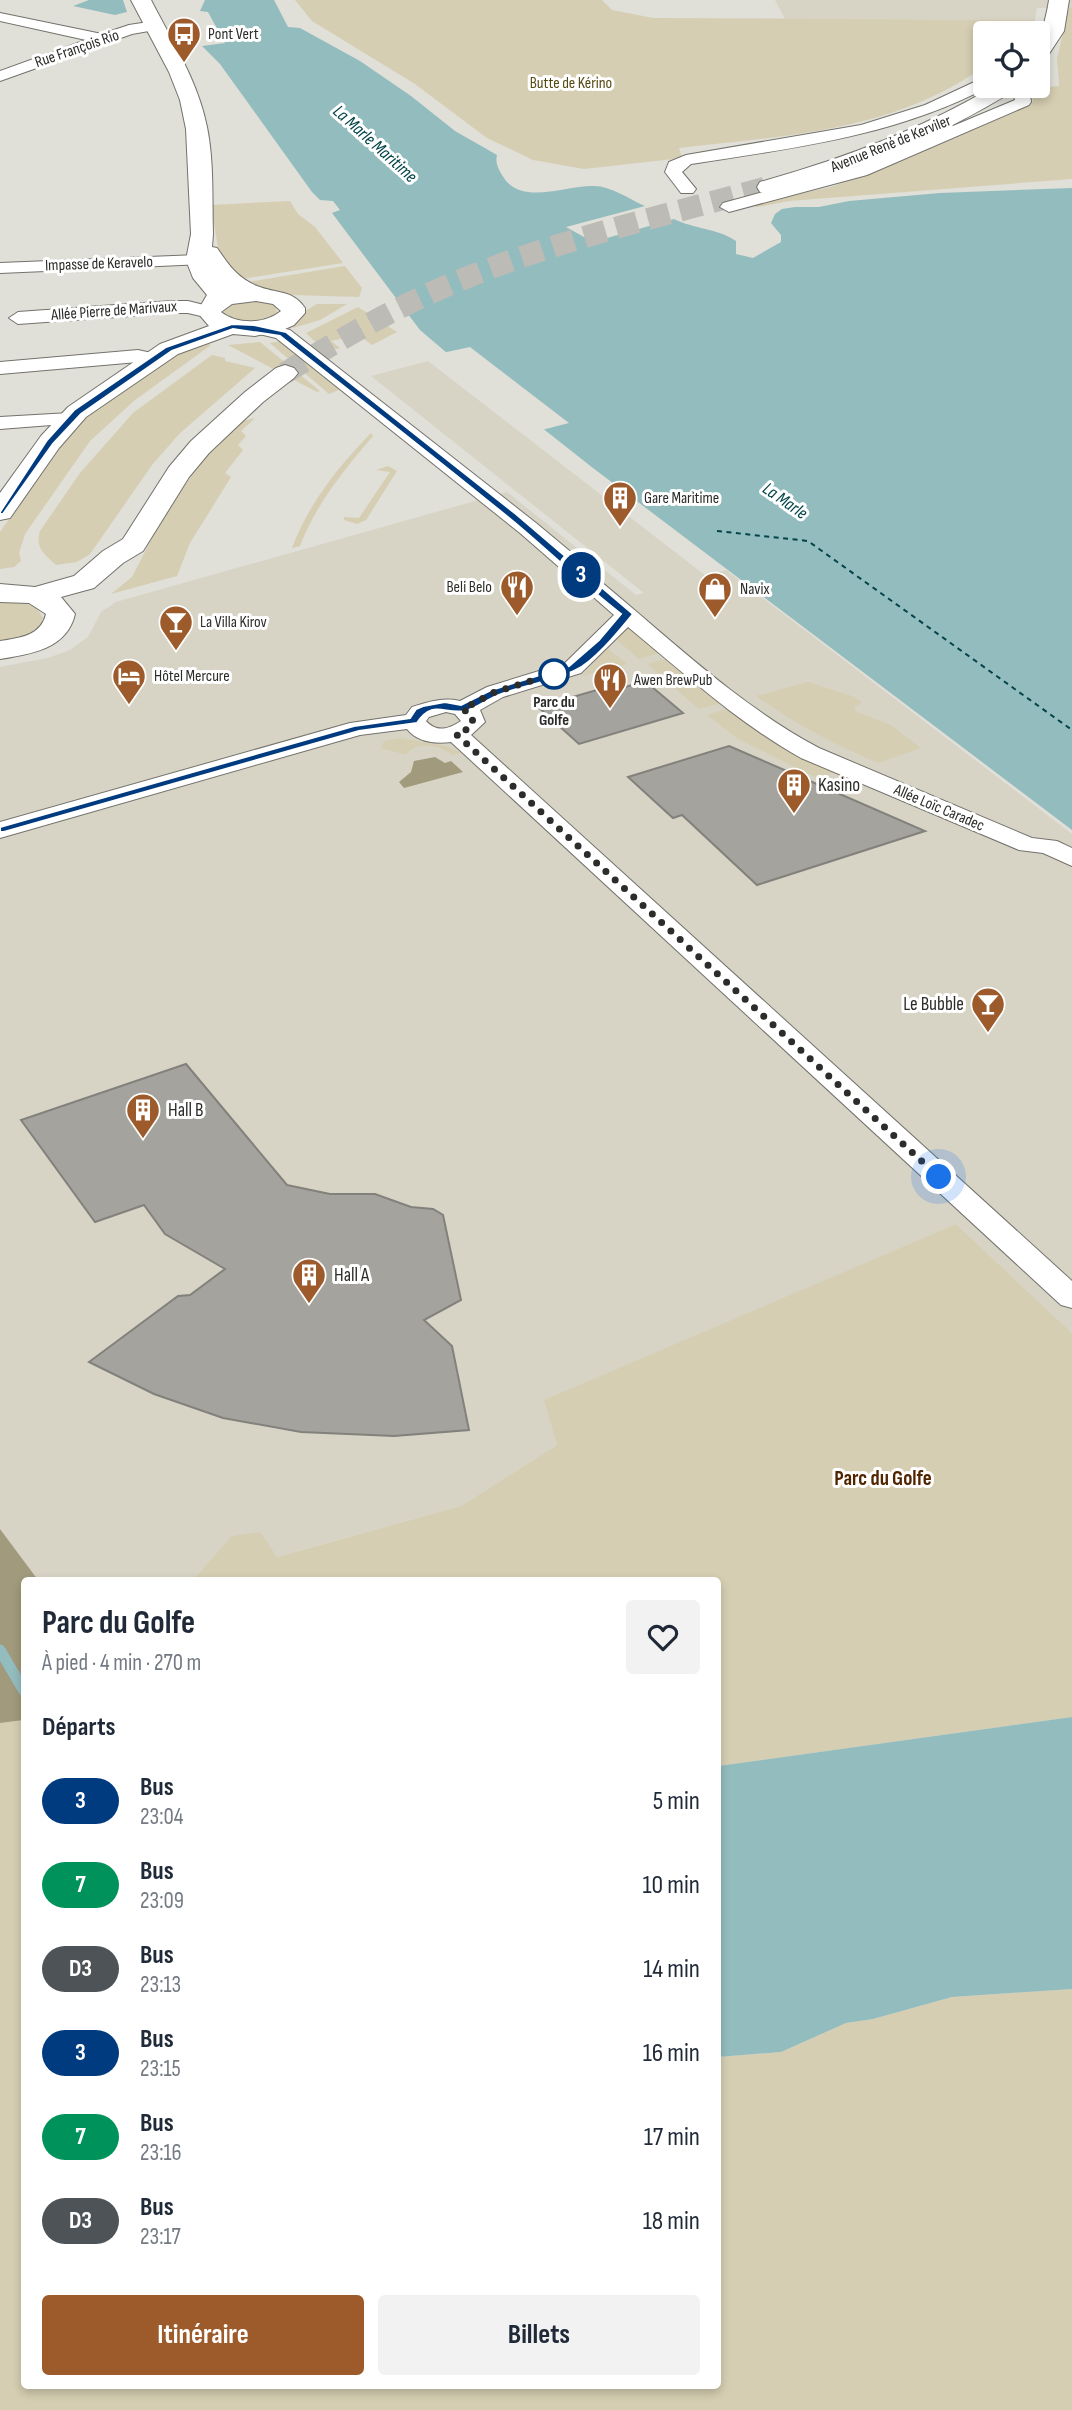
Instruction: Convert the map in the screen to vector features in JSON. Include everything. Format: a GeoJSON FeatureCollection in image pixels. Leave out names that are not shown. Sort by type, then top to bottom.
{"type":"FeatureCollection","features":[{"type":"Feature","properties":{"kind":"main road"},"geometry":{"type":"LineString","coordinates":[[141,0],[179,72],[194,119],[202,234],[198,260],[205,278],[219,295],[210,311]]}},
{"type":"Feature","properties":{"kind":"main road"},"geometry":{"type":"LineString","coordinates":[[1050,38],[1054,31],[1059,0]]}},
{"type":"Feature","properties":{"kind":"main road","name":"Avenue René de Kerviler"},"geometry":{"type":"LineString","coordinates":[[768,187],[854,162],[950,120],[988,98]]}},
{"type":"Feature","properties":{"kind":"main road"},"geometry":{"type":"LineString","coordinates":[[202,234],[220,271],[255,294]]}},
{"type":"Feature","properties":{"kind":"main road"},"geometry":{"type":"LineString","coordinates":[[0,512],[50,442],[70,419],[161,354],[173,341],[210,311],[228,297],[255,294],[273,296],[291,304],[293,313],[283,327],[243,327],[218,322],[210,311]]}},
{"type":"Feature","properties":{"kind":"main road"},"geometry":{"type":"LineString","coordinates":[[161,354],[243,327]]}},
{"type":"Feature","properties":{"kind":"main road"},"geometry":{"type":"LineString","coordinates":[[15,591],[84,582],[113,557],[133,545],[178,473],[200,447],[254,397],[285,373]]}},
{"type":"Feature","properties":{"kind":"main road"},"geometry":{"type":"LineString","coordinates":[[0,650],[31,644],[45,638],[78,605],[122,576],[133,561],[133,545]]}},
{"type":"Feature","properties":{"kind":"main road"},"geometry":{"type":"LineString","coordinates":[[15,591],[56,606],[61,614],[60,622]]}},
{"type":"Feature","properties":{"kind":"street"},"geometry":{"type":"LineString","coordinates":[[0,17],[104,39]]}},
{"type":"Feature","properties":{"kind":"street","name":"Rue François Rio"},"geometry":{"type":"LineString","coordinates":[[0,76],[129,30],[155,26]]}},
{"type":"Feature","properties":{"kind":"street"},"geometry":{"type":"LineString","coordinates":[[687,189],[673,172],[675,166],[686,160],[778,147],[865,129],[919,113],[973,88]]}},
{"type":"Feature","properties":{"kind":"street"},"geometry":{"type":"LineString","coordinates":[[729,207],[861,171],[1023,102],[1022,98]]}},
{"type":"Feature","properties":{"kind":"street","name":"Impasse de Keravelo"},"geometry":{"type":"LineString","coordinates":[[0,268],[198,260]]}},
{"type":"Feature","properties":{"kind":"street","name":"Allée Pierre de Marivaux"},"geometry":{"type":"LineString","coordinates":[[18,318],[172,307],[210,311]]}},
{"type":"Feature","properties":{"kind":"street","name":"Allée Loïc Caradec"},"geometry":{"type":"LineString","coordinates":[[283,327],[570,563],[591,586],[739,708],[810,753],[1028,845],[1048,846],[1072,858]]}},
{"type":"Feature","properties":{"kind":"street"},"geometry":{"type":"LineString","coordinates":[[0,368],[161,354]]}},
{"type":"Feature","properties":{"kind":"street"},"geometry":{"type":"LineString","coordinates":[[0,423],[70,419]]}},
{"type":"Feature","properties":{"kind":"street"},"geometry":{"type":"LineString","coordinates":[[0,432],[50,442]]}},
{"type":"Feature","properties":{"kind":"street"},"geometry":{"type":"LineString","coordinates":[[0,830],[358,728],[414,721],[416,727],[433,735],[459,722],[495,692],[573,668],[603,642],[627,614]]}},
{"type":"Feature","properties":{"kind":"street"},"geometry":{"type":"LineString","coordinates":[[459,722],[1072,1298]]}},
{"type":"Feature","properties":{"kind":"shaded area"},"geometry":{"type":"Polygon","coordinates":[[[775,0],[1072,0],[1072,8],[1037,8],[1035,20],[785,19],[775,0]]]}},
{"type":"Feature","properties":{"kind":"shaded area"},"geometry":{"type":"Polygon","coordinates":[[[428,361],[706,576],[726,570],[1072,834],[1072,1333],[956,1224],[545,1400],[557,1445],[461,1506],[276,1557],[233,1536],[196,1577],[36,1577],[0,1529],[0,667],[48,658],[70,650],[88,637],[101,612],[116,602],[507,492],[636,595],[644,593],[371,376],[428,361]]]}},
{"type":"Feature","properties":{"kind":"shaded area"},"geometry":{"type":"Polygon","coordinates":[[[435,757],[445,763],[451,761],[463,772],[404,788],[399,782],[411,772],[414,761],[435,757]]]}},
{"type":"Feature","properties":{"kind":"shaded area"},"geometry":{"type":"Polygon","coordinates":[[[0,1529],[36,1577],[21,1577],[21,1720],[0,1723],[0,1529]]]}},
{"type":"Feature","properties":{"kind":"green space","name":"Butte de Kérino"},"geometry":{"type":"Polygon","coordinates":[[[295,0],[602,0],[612,10],[653,18],[1035,20],[973,21],[973,74],[950,88],[913,105],[876,118],[800,134],[679,148],[682,158],[584,169],[533,160],[487,138],[415,84],[312,21],[295,0]]]}},
{"type":"Feature","properties":{"kind":"green space"},"geometry":{"type":"Polygon","coordinates":[[[1069,8],[1072,8],[1072,179],[789,201],[758,207],[748,205],[831,187],[901,160],[1000,115],[1030,106],[1032,98],[1050,98],[1050,87],[1059,86],[1057,58],[1069,8]]]}},
{"type":"Feature","properties":{"kind":"green space"},"geometry":{"type":"Polygon","coordinates":[[[290,201],[298,214],[315,227],[343,263],[235,280],[219,254],[211,205],[290,201]]]}},
{"type":"Feature","properties":{"kind":"green space"},"geometry":{"type":"Polygon","coordinates":[[[345,266],[362,288],[359,297],[292,295],[241,283],[345,266]]]}},
{"type":"Feature","properties":{"kind":"green space"},"geometry":{"type":"Polygon","coordinates":[[[258,300],[275,304],[277,313],[258,321],[242,322],[223,313],[229,304],[258,300]]]}},
{"type":"Feature","properties":{"kind":"green space"},"geometry":{"type":"Polygon","coordinates":[[[317,304],[347,304],[320,320],[293,328],[297,316],[317,304]]]}},
{"type":"Feature","properties":{"kind":"green space"},"geometry":{"type":"Polygon","coordinates":[[[358,307],[397,332],[372,345],[359,335],[331,341],[340,348],[326,352],[306,333],[358,307]]]}},
{"type":"Feature","properties":{"kind":"green space"},"geometry":{"type":"Polygon","coordinates":[[[199,339],[211,345],[135,400],[90,441],[25,534],[19,553],[21,561],[14,567],[0,569],[0,532],[78,422],[199,339]]]}},
{"type":"Feature","properties":{"kind":"green space"},"geometry":{"type":"Polygon","coordinates":[[[281,341],[341,389],[329,394],[270,343],[281,341]]]}},
{"type":"Feature","properties":{"kind":"green space"},"geometry":{"type":"Polygon","coordinates":[[[260,342],[320,391],[317,392],[228,345],[260,342]]]}},
{"type":"Feature","properties":{"kind":"green space"},"geometry":{"type":"Polygon","coordinates":[[[212,355],[255,368],[179,434],[152,465],[90,554],[77,562],[56,565],[40,546],[40,531],[80,473],[133,413],[212,355]]]}},
{"type":"Feature","properties":{"kind":"green space"},"geometry":{"type":"Polygon","coordinates":[[[255,418],[241,431],[246,436],[238,445],[243,450],[225,473],[231,477],[190,543],[177,576],[111,594],[132,577],[164,515],[205,457],[239,422],[255,418]]]}},
{"type":"Feature","properties":{"kind":"green space"},"geometry":{"type":"Polygon","coordinates":[[[371,433],[373,436],[322,502],[300,546],[292,548],[307,516],[326,486],[371,433]]]}},
{"type":"Feature","properties":{"kind":"green space"},"geometry":{"type":"Polygon","coordinates":[[[388,466],[397,471],[366,520],[357,524],[344,520],[344,517],[359,518],[390,472],[376,470],[388,466]]]}},
{"type":"Feature","properties":{"kind":"green space"},"geometry":{"type":"Polygon","coordinates":[[[0,601],[30,605],[40,612],[43,618],[36,629],[26,636],[0,642],[0,601]]]}},
{"type":"Feature","properties":{"kind":"green space"},"geometry":{"type":"Polygon","coordinates":[[[631,624],[664,652],[639,659],[617,640],[631,624]]]}},
{"type":"Feature","properties":{"kind":"green space"},"geometry":{"type":"Polygon","coordinates":[[[607,648],[627,664],[582,676],[607,648]]]}},
{"type":"Feature","properties":{"kind":"green space"},"geometry":{"type":"Polygon","coordinates":[[[672,657],[725,702],[699,709],[647,664],[672,657]]]}},
{"type":"Feature","properties":{"kind":"green space"},"geometry":{"type":"Polygon","coordinates":[[[808,682],[855,697],[862,702],[855,707],[855,711],[891,725],[921,748],[878,763],[815,733],[756,696],[808,682]]]}},
{"type":"Feature","properties":{"kind":"green space"},"geometry":{"type":"Polygon","coordinates":[[[730,708],[780,744],[836,772],[817,778],[738,739],[707,715],[730,708]]]}},
{"type":"Feature","properties":{"kind":"green space"},"geometry":{"type":"Polygon","coordinates":[[[400,738],[446,746],[462,753],[452,755],[435,747],[422,746],[406,755],[381,748],[384,741],[400,738]]]}},
{"type":"Feature","properties":{"kind":"green space"},"geometry":{"type":"Polygon","coordinates":[[[956,1224],[1072,1333],[1072,1717],[721,1766],[721,1577],[196,1577],[232,1536],[260,1532],[277,1557],[461,1506],[557,1445],[544,1400],[956,1224]]]}},
{"type":"Feature","properties":{"kind":"green space"},"geometry":{"type":"Polygon","coordinates":[[[21,1720],[21,2389],[721,2389],[721,2057],[781,2052],[846,2023],[873,2019],[952,1997],[1072,1989],[1072,2410],[0,2410],[0,1723],[21,1720]]]}},
{"type":"Feature","properties":{"kind":"water"},"geometry":{"type":"Polygon","coordinates":[[[89,0],[123,0],[127,12],[115,15],[73,6],[89,0]]]}},
{"type":"Feature","properties":{"kind":"water"},"geometry":{"type":"Polygon","coordinates":[[[205,0],[274,0],[288,27],[300,28],[360,61],[455,131],[497,155],[498,168],[502,175],[510,185],[520,190],[544,192],[594,186],[613,190],[645,206],[566,227],[593,242],[674,219],[729,237],[736,241],[736,254],[753,258],[781,242],[781,235],[771,223],[775,214],[782,209],[940,193],[1072,188],[1072,830],[593,468],[420,330],[332,213],[340,210],[333,201],[320,200],[312,192],[220,64],[202,46],[225,43],[208,12],[200,11],[205,0]]]}},
{"type":"Feature","properties":{"kind":"water"},"geometry":{"type":"Polygon","coordinates":[[[1072,1717],[1072,1989],[952,1997],[873,2019],[846,2023],[781,2052],[721,2057],[721,1766],[1072,1717]]]}},
{"type":"Feature","properties":{"kind":"pier"},"geometry":{"type":"Polygon","coordinates":[[[470,347],[569,423],[538,431],[442,353],[470,347]]]}},
{"type":"Feature","properties":{"kind":"building","name":"Awen BrewPub"},"geometry":{"type":"Polygon","coordinates":[[[645,681],[683,713],[579,744],[538,707],[614,685],[619,689],[645,681]]]}},
{"type":"Feature","properties":{"kind":"building","name":"Kasino"},"geometry":{"type":"Polygon","coordinates":[[[729,746],[925,831],[757,885],[682,815],[673,818],[628,777],[729,746]]]}},
{"type":"Feature","properties":{"kind":"building","name":"Hall A"},"geometry":{"type":"Polygon","coordinates":[[[186,1064],[287,1185],[330,1194],[375,1194],[411,1207],[433,1209],[443,1215],[461,1300],[424,1320],[452,1346],[469,1430],[394,1436],[301,1432],[223,1418],[154,1394],[89,1362],[178,1296],[190,1295],[225,1269],[165,1234],[144,1205],[95,1222],[21,1120],[186,1064]]]}},
{"type":"Feature","properties":{"kind":"waterway"},"geometry":{"type":"LineString","coordinates":[[0,1650],[21,1686]]}},
{"type":"Feature","properties":{"kind":"ferry route"},"geometry":{"type":"LineString","coordinates":[[717,531],[808,541],[1072,730]]}},
{"type":"Feature","properties":{"kind":"tunnel"},"geometry":{"type":"LineString","coordinates":[[285,373],[394,310],[500,265],[614,229],[768,187]]}},
{"type":"Feature","properties":{"kind":"bus line","name":"3"},"geometry":{"type":"LineString","coordinates":[[0,512],[50,442],[78,412],[169,349],[232,326],[254,327],[283,334],[513,516],[570,563],[591,586],[627,614],[603,642],[573,668],[495,692],[463,709],[445,705],[427,708],[415,716],[414,721],[358,728],[0,830]]}},
{"type":"Feature","properties":{"kind":"place","name":"Pont Vert"},"geometry":{"type":"Point","coordinates":[184,64]}},
{"type":"Feature","properties":{"kind":"place","name":"Gare Maritime"},"geometry":{"type":"Point","coordinates":[620,528]}},
{"type":"Feature","properties":{"kind":"place","name":"Beli Belo"},"geometry":{"type":"Point","coordinates":[517,617]}},
{"type":"Feature","properties":{"kind":"place","name":"Navix"},"geometry":{"type":"Point","coordinates":[715,619]}},
{"type":"Feature","properties":{"kind":"place","name":"La Villa Kirov"},"geometry":{"type":"Point","coordinates":[176,652]}},
{"type":"Feature","properties":{"kind":"place","name":"Parc du Golfe"},"geometry":{"type":"Point","coordinates":[554,674]}},
{"type":"Feature","properties":{"kind":"place","name":"Hôtel Mercure"},"geometry":{"type":"Point","coordinates":[129,706]}},
{"type":"Feature","properties":{"kind":"place","name":"Awen BrewPub"},"geometry":{"type":"Point","coordinates":[610,710]}},
{"type":"Feature","properties":{"kind":"place","name":"Kasino"},"geometry":{"type":"Point","coordinates":[794,815]}},
{"type":"Feature","properties":{"kind":"place","name":"Le Bubble"},"geometry":{"type":"Point","coordinates":[988,1034]}},
{"type":"Feature","properties":{"kind":"place","name":"Hall B"},"geometry":{"type":"Point","coordinates":[143,1140]}},
{"type":"Feature","properties":{"kind":"place","name":"Hall A"},"geometry":{"type":"Point","coordinates":[309,1305]}},
{"type":"Feature","properties":{"kind":"district","name":"Parc du Golfe"},"geometry":{"type":"Point","coordinates":[883,1478]}},
{"type":"Feature","properties":{"kind":"route"},"geometry":{"type":"LineString","coordinates":[[554,674],[495,692],[463,709],[471,715],[473,722],[468,729],[456,734],[939,1177]]}},
{"type":"Feature","properties":{"kind":"water label","name":"La Marle Maritime"},"geometry":{"type":"Point","coordinates":[375,144]}},
{"type":"Feature","properties":{"kind":"water label","name":"La Marle"},"geometry":{"type":"Point","coordinates":[785,501]}}]}
